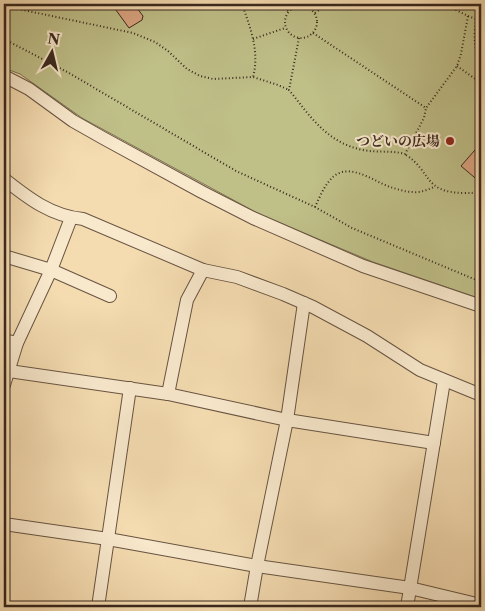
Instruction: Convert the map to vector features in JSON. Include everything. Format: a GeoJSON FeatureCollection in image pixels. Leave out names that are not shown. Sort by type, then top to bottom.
{"type":"FeatureCollection","features":[{"type":"Feature","properties":{"kind":"street"},"geometry":{"type":"LineString","coordinates":[[4,76],[28,89],[73,121],[102,138],[253,218],[363,266],[481,306]]}},
{"type":"Feature","properties":{"kind":"street"},"geometry":{"type":"LineString","coordinates":[[4,180],[37,204],[71,218],[83,219],[203,270],[237,277],[304,303],[367,336],[420,370],[481,396]]}},
{"type":"Feature","properties":{"kind":"street"},"geometry":{"type":"LineString","coordinates":[[4,385],[18,343],[71,218]]}},
{"type":"Feature","properties":{"kind":"street"},"geometry":{"type":"LineString","coordinates":[[4,256],[50,270],[110,296]]}},
{"type":"Feature","properties":{"kind":"street"},"geometry":{"type":"LineString","coordinates":[[168,394],[187,300],[203,270]]}},
{"type":"Feature","properties":{"kind":"street"},"geometry":{"type":"LineString","coordinates":[[250,607],[287,420],[304,303]]}},
{"type":"Feature","properties":{"kind":"street"},"geometry":{"type":"LineString","coordinates":[[4,340],[18,343]]}},
{"type":"Feature","properties":{"kind":"street"},"geometry":{"type":"LineString","coordinates":[[9,371],[168,394],[287,420],[434,443]]}},
{"type":"Feature","properties":{"kind":"street"},"geometry":{"type":"LineString","coordinates":[[407,607],[444,381]]}},
{"type":"Feature","properties":{"kind":"street"},"geometry":{"type":"LineString","coordinates":[[98,607],[130,388]]}},
{"type":"Feature","properties":{"kind":"street"},"geometry":{"type":"LineString","coordinates":[[4,524],[108,539],[257,566],[410,588],[481,605]]}},
{"type":"Feature","properties":{"kind":"path"},"geometry":{"type":"LineString","coordinates":[[242,4],[253,39],[256,66],[253,77]]}},
{"type":"Feature","properties":{"kind":"path"},"geometry":{"type":"LineString","coordinates":[[279,4],[288,11]]}},
{"type":"Feature","properties":{"kind":"path"},"geometry":{"type":"LineString","coordinates":[[315,13],[327,4]]}},
{"type":"Feature","properties":{"kind":"path"},"geometry":{"type":"LineString","coordinates":[[444,4],[476,18]]}},
{"type":"Feature","properties":{"kind":"path"},"geometry":{"type":"LineString","coordinates":[[481,4],[476,18],[474,38],[481,62]]}},
{"type":"Feature","properties":{"kind":"path"},"geometry":{"type":"LineString","coordinates":[[304,5],[315,13],[317,24],[313,33],[304,38],[299,38],[291,35],[286,28],[284,19],[288,11],[295,6],[304,5]]}},
{"type":"Feature","properties":{"kind":"path"},"geometry":{"type":"LineString","coordinates":[[4,6],[138,35],[155,42],[168,51],[187,69],[200,76],[213,79],[253,77],[278,85],[289,90],[316,125],[341,142],[366,151],[390,151],[405,154],[412,159],[434,187],[440,190],[454,193],[476,193],[481,189]]}},
{"type":"Feature","properties":{"kind":"path"},"geometry":{"type":"LineString","coordinates":[[405,154],[424,118],[426,108],[457,66],[468,16]]}},
{"type":"Feature","properties":{"kind":"path"},"geometry":{"type":"LineString","coordinates":[[253,39],[286,28]]}},
{"type":"Feature","properties":{"kind":"path"},"geometry":{"type":"LineString","coordinates":[[313,33],[426,108]]}},
{"type":"Feature","properties":{"kind":"path"},"geometry":{"type":"LineString","coordinates":[[289,90],[299,38]]}},
{"type":"Feature","properties":{"kind":"path"},"geometry":{"type":"LineString","coordinates":[[4,39],[69,74],[236,171],[314,207],[352,228],[481,282]]}},
{"type":"Feature","properties":{"kind":"path"},"geometry":{"type":"LineString","coordinates":[[457,66],[481,83]]}},
{"type":"Feature","properties":{"kind":"path"},"geometry":{"type":"LineString","coordinates":[[314,207],[330,180],[340,173],[362,174],[389,186],[413,192],[424,191],[434,187]]}},
{"type":"Feature","properties":{"kind":"path"},"geometry":{"type":"LineString","coordinates":[[476,193],[481,200]]}},
{"type":"Feature","properties":{"kind":"green space"},"geometry":{"type":"Polygon","coordinates":[[[4,4],[481,4],[481,299],[373,262],[261,215],[82,118],[20,74],[4,68],[4,4]]]}},
{"type":"Feature","properties":{"kind":"building"},"geometry":{"type":"Polygon","coordinates":[[[116,4],[134,4],[143,16],[142,20],[129,28],[113,6],[116,4]]]}},
{"type":"Feature","properties":{"kind":"building"},"geometry":{"type":"Polygon","coordinates":[[[481,143],[481,183],[461,166],[481,143]]]}},
{"type":"Feature","properties":{"kind":"place","name":"つどいの広場"},"geometry":{"type":"Point","coordinates":[450,141]}}]}
